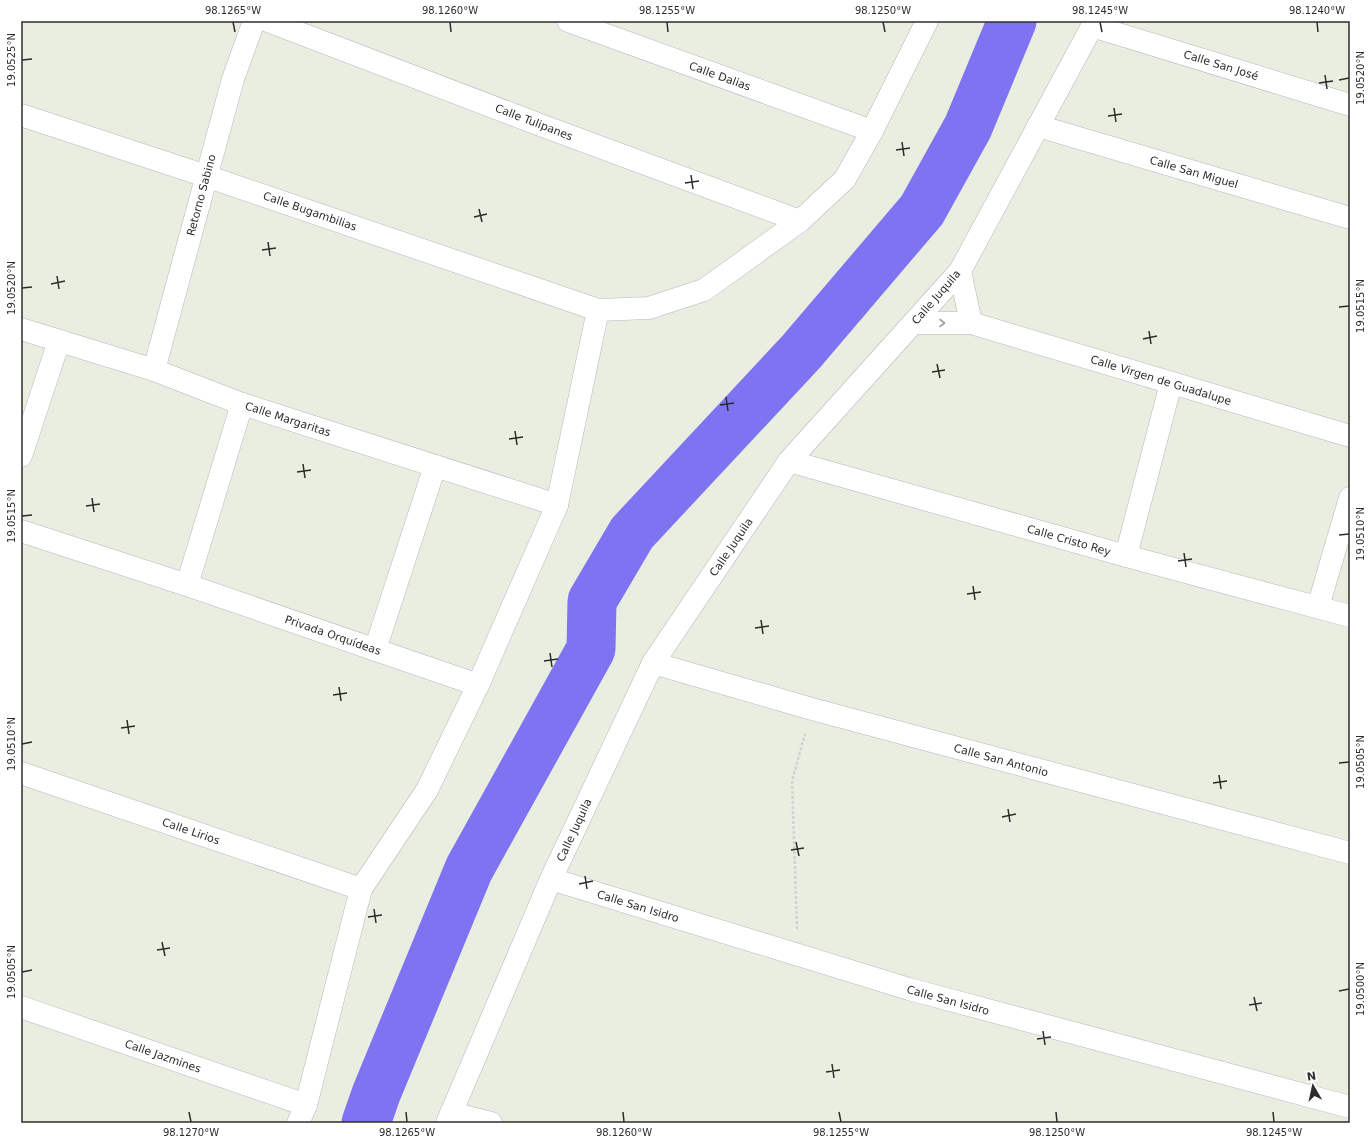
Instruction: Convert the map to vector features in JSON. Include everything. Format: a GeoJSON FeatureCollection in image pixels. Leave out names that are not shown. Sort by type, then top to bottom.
{"type":"FeatureCollection","features":[{"type":"Feature","properties":{"kind":"street","name":"Retorno Sabino"},"geometry":{"type":"LineString","coordinates":[[154,370],[233,79],[254,21]]}},
{"type":"Feature","properties":{"kind":"street","name":"Calle Tulipanes"},"geometry":{"type":"LineString","coordinates":[[268,21],[800,222]]}},
{"type":"Feature","properties":{"kind":"street","name":"Calle Dalias"},"geometry":{"type":"LineString","coordinates":[[568,21],[872,131]]}},
{"type":"Feature","properties":{"kind":"street"},"geometry":{"type":"LineString","coordinates":[[302,1114],[362,889],[427,790],[478,685],[557,505],[598,310],[649,308],[704,290],[800,222],[845,179],[872,131],[927,21]]}},
{"type":"Feature","properties":{"kind":"street","name":"Calle San José"},"geometry":{"type":"LineString","coordinates":[[1094,23],[1350,105]]}},
{"type":"Feature","properties":{"kind":"street","name":"Calle Juquila"},"geometry":{"type":"LineString","coordinates":[[449,1118],[550,879],[653,663],[789,461],[960,271],[1094,23]]}},
{"type":"Feature","properties":{"kind":"street","name":"Calle Bugambilias"},"geometry":{"type":"LineString","coordinates":[[21,115],[206,176],[598,310]]}},
{"type":"Feature","properties":{"kind":"street","name":"Calle San Miguel"},"geometry":{"type":"LineString","coordinates":[[1038,126],[1350,218]]}},
{"type":"Feature","properties":{"kind":"street"},"geometry":{"type":"LineString","coordinates":[[960,271],[971,323]]}},
{"type":"Feature","properties":{"kind":"street","name":"Calle Virgen de Guadalupe"},"geometry":{"type":"LineString","coordinates":[[914,323],[971,323],[1350,436]]}},
{"type":"Feature","properties":{"kind":"street","name":"Calle Margaritas"},"geometry":{"type":"LineString","coordinates":[[21,329],[154,370],[242,404],[557,505]]}},
{"type":"Feature","properties":{"kind":"street"},"geometry":{"type":"LineString","coordinates":[[21,456],[59,341]]}},
{"type":"Feature","properties":{"kind":"street"},"geometry":{"type":"LineString","coordinates":[[1126,556],[1171,383]]}},
{"type":"Feature","properties":{"kind":"street"},"geometry":{"type":"LineString","coordinates":[[187,585],[242,404]]}},
{"type":"Feature","properties":{"kind":"street","name":"Calle Cristo Rey"},"geometry":{"type":"LineString","coordinates":[[789,461],[1126,556],[1350,616]]}},
{"type":"Feature","properties":{"kind":"street"},"geometry":{"type":"LineString","coordinates":[[375,650],[435,466]]}},
{"type":"Feature","properties":{"kind":"street"},"geometry":{"type":"LineString","coordinates":[[1318,607],[1350,498]]}},
{"type":"Feature","properties":{"kind":"street","name":"Privada Orquídeas"},"geometry":{"type":"LineString","coordinates":[[21,531],[187,585],[478,685]]}},
{"type":"Feature","properties":{"kind":"street","name":"Calle San Antonio"},"geometry":{"type":"LineString","coordinates":[[653,663],[812,709],[1350,853]]}},
{"type":"Feature","properties":{"kind":"street","name":"Calle Lirios"},"geometry":{"type":"LineString","coordinates":[[21,773],[362,889]]}},
{"type":"Feature","properties":{"kind":"street","name":"Calle San Isidro"},"geometry":{"type":"LineString","coordinates":[[550,879],[909,990],[1350,1107]]}},
{"type":"Feature","properties":{"kind":"street","name":"Calle Jazmines"},"geometry":{"type":"LineString","coordinates":[[21,1007],[302,1114]]}},
{"type":"Feature","properties":{"kind":"street"},"geometry":{"type":"LineString","coordinates":[[449,1118],[491,1123]]}},
{"type":"Feature","properties":{"kind":"path"},"geometry":{"type":"LineString","coordinates":[[798,955],[792,781],[812,709]]}},
{"type":"Feature","properties":{"kind":"waterway"},"geometry":{"type":"LineString","coordinates":[[366,1123],[376,1094],[469,869],[591,649],[592,601],[632,533],[801,352],[922,210],[968,127],[1012,21]]}}]}
